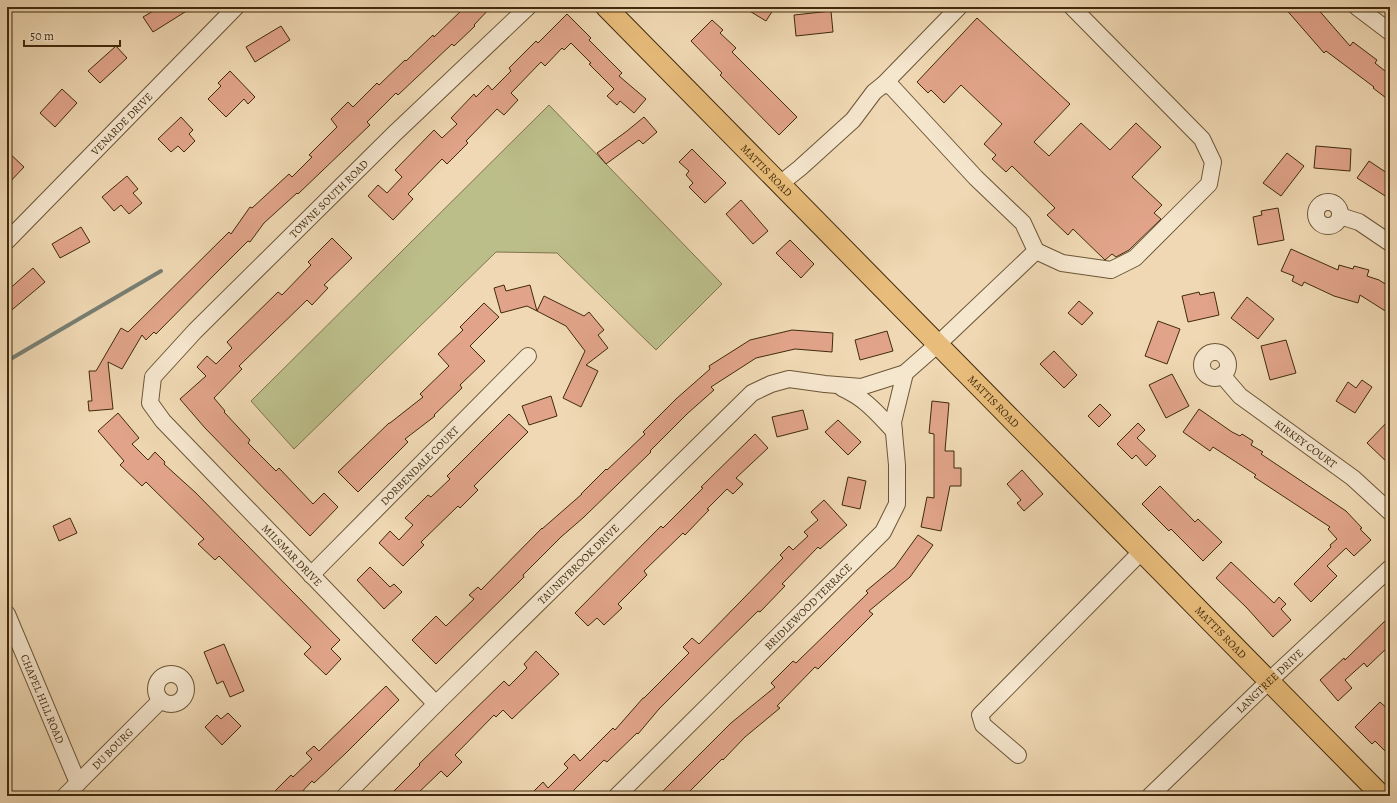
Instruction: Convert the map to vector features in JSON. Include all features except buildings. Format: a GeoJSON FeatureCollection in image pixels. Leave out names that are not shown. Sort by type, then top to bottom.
{"type":"FeatureCollection","features":[{"type":"Feature","properties":{"kind":"main road","name":"MATTIS ROAD"},"geometry":{"type":"LineString","coordinates":[[606,7],[1382,796]]}},
{"type":"Feature","properties":{"kind":"street","name":"VENARDE DRIVE"},"geometry":{"type":"LineString","coordinates":[[7,241],[236,7]]}},
{"type":"Feature","properties":{"kind":"street","name":"TOWNE SOUTH ROAD"},"geometry":{"type":"LineString","coordinates":[[150,403],[153,378],[195,331],[394,134],[528,7]]}},
{"type":"Feature","properties":{"kind":"street"},"geometry":{"type":"LineString","coordinates":[[780,184],[853,120],[874,92],[884,84],[959,7]]}},
{"type":"Feature","properties":{"kind":"street"},"geometry":{"type":"LineString","coordinates":[[884,84],[892,87],[976,178],[1023,223],[1036,251],[1062,263],[1111,270],[1135,258],[1209,184],[1213,162],[1202,140],[1072,7]]}},
{"type":"Feature","properties":{"kind":"street"},"geometry":{"type":"LineString","coordinates":[[1357,7],[1390,32]]}},
{"type":"Feature","properties":{"kind":"street"},"geometry":{"type":"LineString","coordinates":[[1340,216],[1359,222],[1390,243]]}},
{"type":"Feature","properties":{"kind":"street","name":"TAUNEYBROOK DRIVE"},"geometry":{"type":"LineString","coordinates":[[345,796],[436,704],[752,394],[771,384],[789,379],[861,387],[905,373],[938,344],[1036,251]]}},
{"type":"Feature","properties":{"kind":"street","name":"DORBENDALE COURT"},"geometry":{"type":"LineString","coordinates":[[311,575],[528,356]]}},
{"type":"Feature","properties":{"kind":"street","name":"BRIDLEWOOD TERRACE"},"geometry":{"type":"LineString","coordinates":[[617,796],[883,532],[897,504],[897,465],[893,422],[905,373]]}},
{"type":"Feature","properties":{"kind":"street","name":"KIRKEY COURT"},"geometry":{"type":"LineString","coordinates":[[1222,375],[1240,396],[1353,478],[1390,512]]}},
{"type":"Feature","properties":{"kind":"street","name":"TAUNEYBROOK DRIVE"},"geometry":{"type":"LineString","coordinates":[[834,385],[853,394],[868,404],[894,431]]}},
{"type":"Feature","properties":{"kind":"street","name":"MILSMAR DRIVE"},"geometry":{"type":"LineString","coordinates":[[150,403],[163,421],[436,704]]}},
{"type":"Feature","properties":{"kind":"street"},"geometry":{"type":"LineString","coordinates":[[1018,755],[983,726],[980,715],[1141,552]]}},
{"type":"Feature","properties":{"kind":"street","name":"LANGTREE DRIVE"},"geometry":{"type":"LineString","coordinates":[[1150,796],[1269,681],[1390,568]]}},
{"type":"Feature","properties":{"kind":"street","name":"CHAPEL HILL ROAD"},"geometry":{"type":"LineString","coordinates":[[7,614],[78,783]]}},
{"type":"Feature","properties":{"kind":"street","name":"DU BOURG"},"geometry":{"type":"LineString","coordinates":[[65,796],[160,701]]}},
{"type":"Feature","properties":{"kind":"green space"},"geometry":{"type":"Polygon","coordinates":[[[549,105],[722,284],[656,350],[557,253],[496,252],[294,449],[251,401],[549,105]]]}},
{"type":"Feature","properties":{"kind":"waterway"},"geometry":{"type":"LineString","coordinates":[[7,361],[161,271]]}}]}
